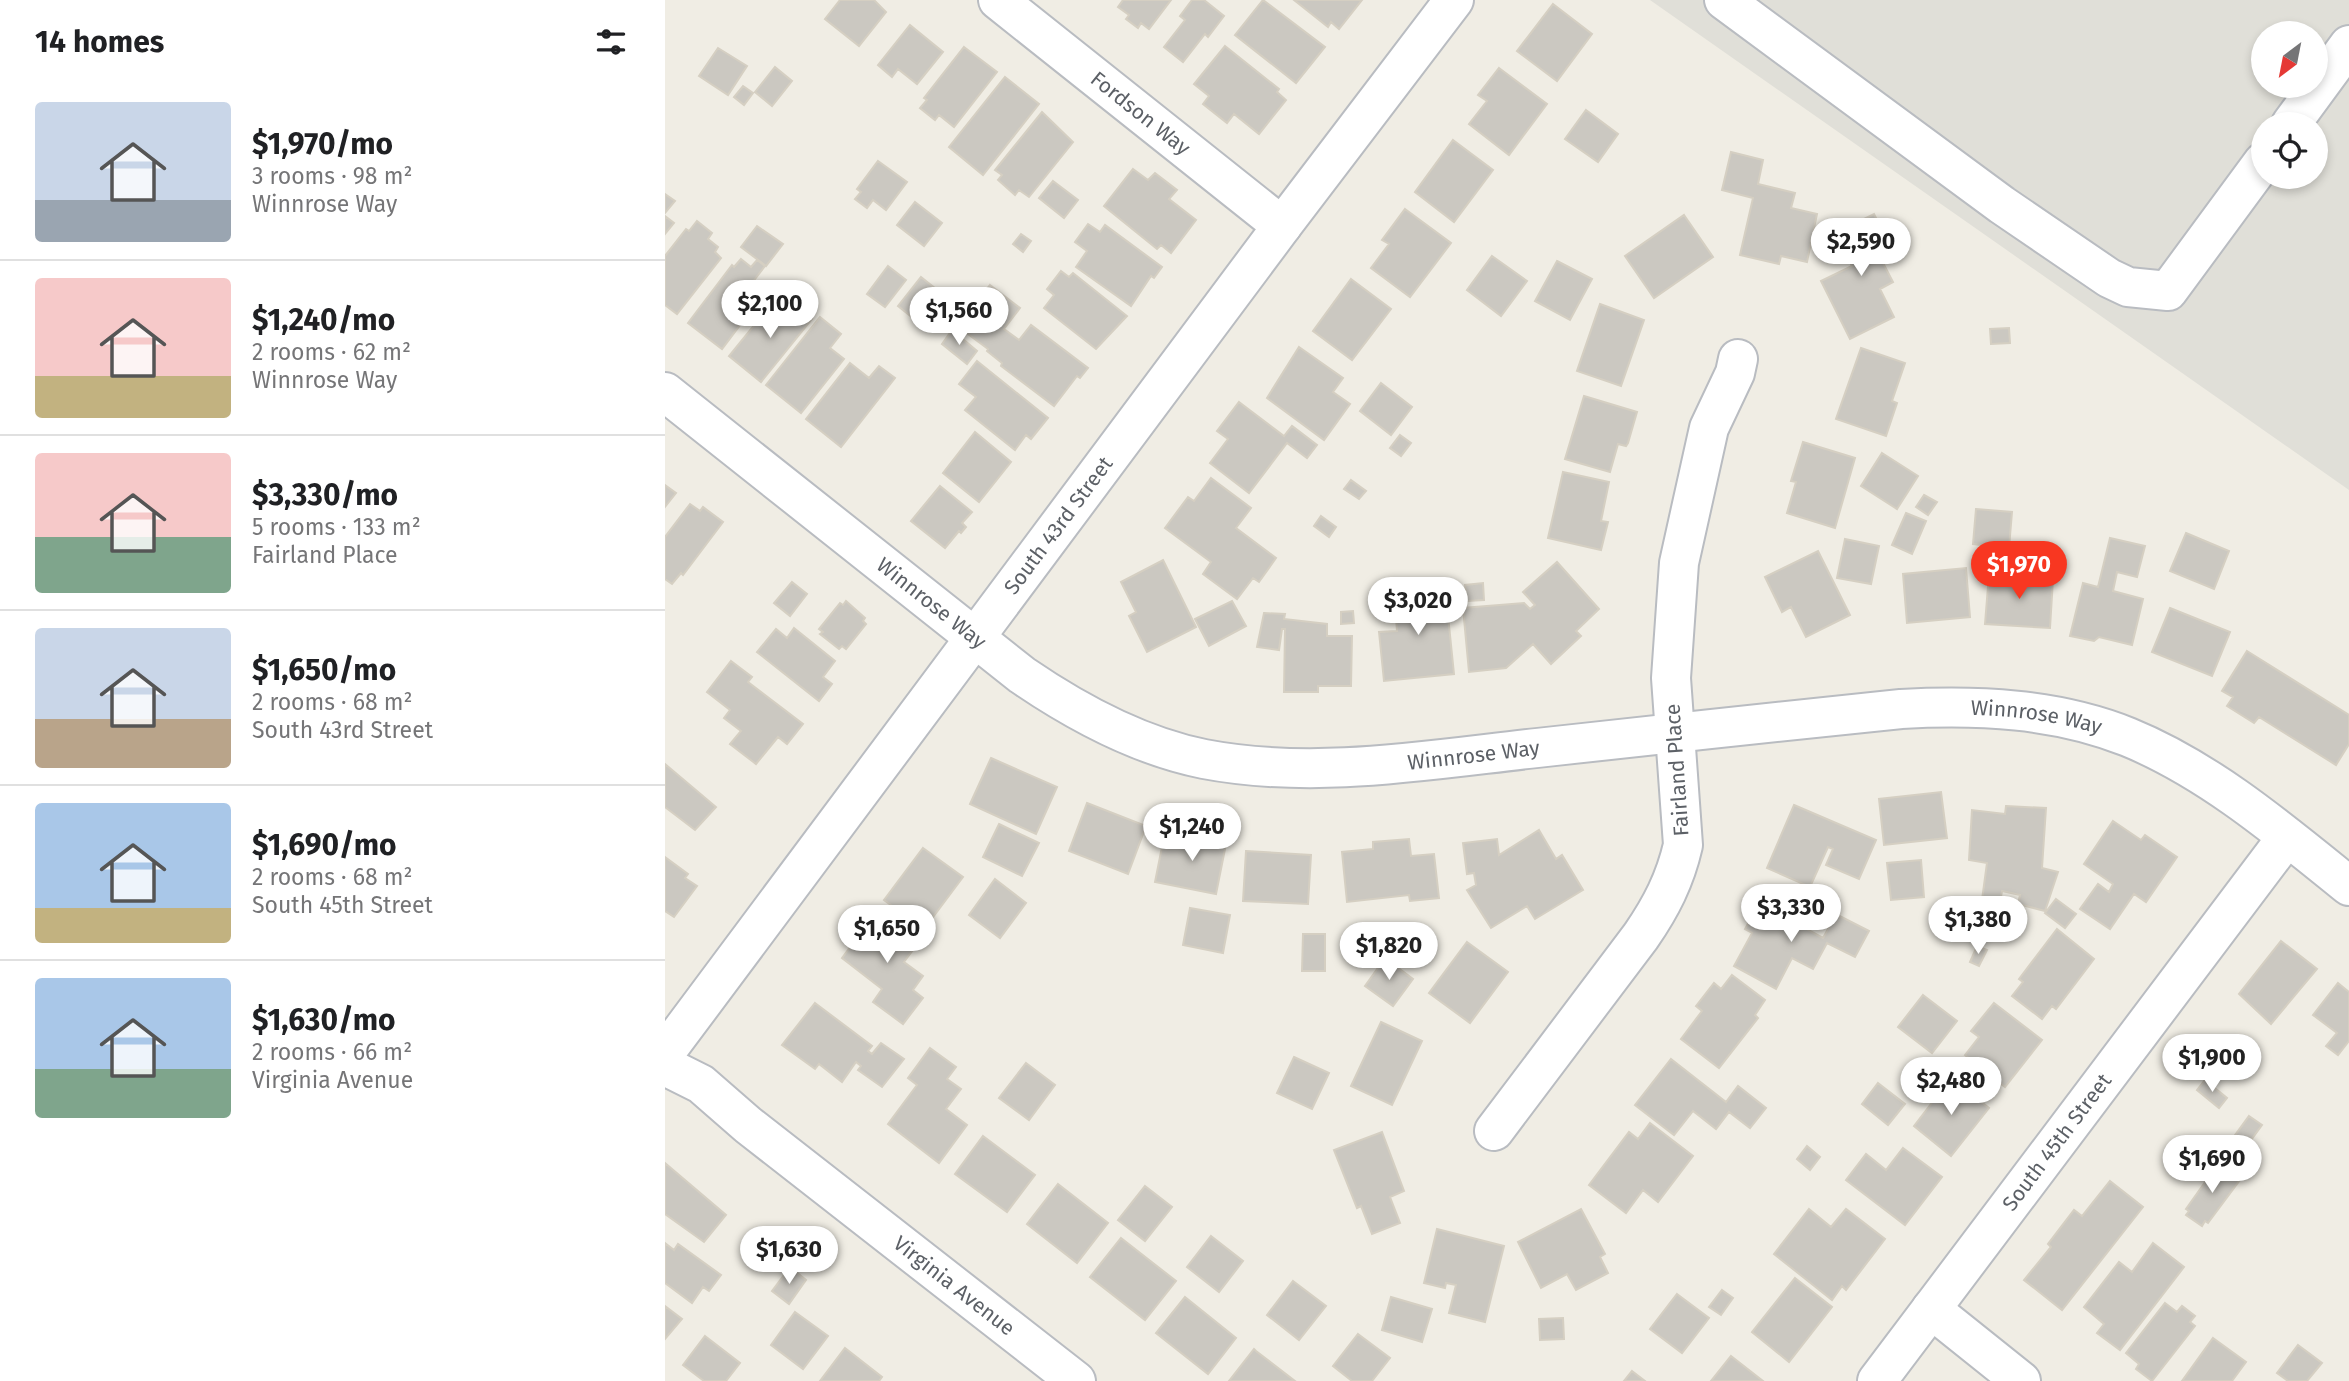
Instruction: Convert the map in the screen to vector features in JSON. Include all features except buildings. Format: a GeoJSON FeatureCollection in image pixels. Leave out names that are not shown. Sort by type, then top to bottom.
{"type":"FeatureCollection","features":[{"type":"Feature","properties":{"kind":"street","name":"Fordson Way"},"geometry":{"type":"LineString","coordinates":[[998,0],[1282,226]]}},
{"type":"Feature","properties":{"kind":"street","name":"South 43rd Street"},"geometry":{"type":"LineString","coordinates":[[665,1053],[1282,226],[1454,0]]}},
{"type":"Feature","properties":{"kind":"street"},"geometry":{"type":"LineString","coordinates":[[1724,0],[2002,205],[2109,278],[2128,287],[2168,292],[2251,178]]}},
{"type":"Feature","properties":{"kind":"street"},"geometry":{"type":"LineString","coordinates":[[2300,112],[2349,45]]}},
{"type":"Feature","properties":{"kind":"street","name":"Fairland Place"},"geometry":{"type":"LineString","coordinates":[[1494,1131],[1664,903],[1678,867],[1683,845],[1671,678],[1679,563],[1709,428],[1735,373],[1738,359]]}},
{"type":"Feature","properties":{"kind":"street","name":"Winnrose Way"},"geometry":{"type":"LineString","coordinates":[[665,392],[975,639],[1053,696],[1129,735],[1203,758],[1267,767],[1375,766],[1901,709],[1959,706],[2033,712],[2081,722],[2127,737],[2182,763],[2287,837],[2349,886]]}},
{"type":"Feature","properties":{"kind":"street","name":"South 45th Street"},"geometry":{"type":"LineString","coordinates":[[1877,1381],[2287,837]]}},
{"type":"Feature","properties":{"kind":"street","name":"Virginia Avenue"},"geometry":{"type":"LineString","coordinates":[[665,1066],[701,1084],[748,1125],[1076,1381]]}},
{"type":"Feature","properties":{"kind":"street"},"geometry":{"type":"LineString","coordinates":[[1931,1309],[2021,1381]]}},
{"type":"Feature","properties":{"kind":"shaded area"},"geometry":{"type":"Polygon","coordinates":[[[1650,0],[2349,0],[2349,490],[1650,0]]]}}]}
